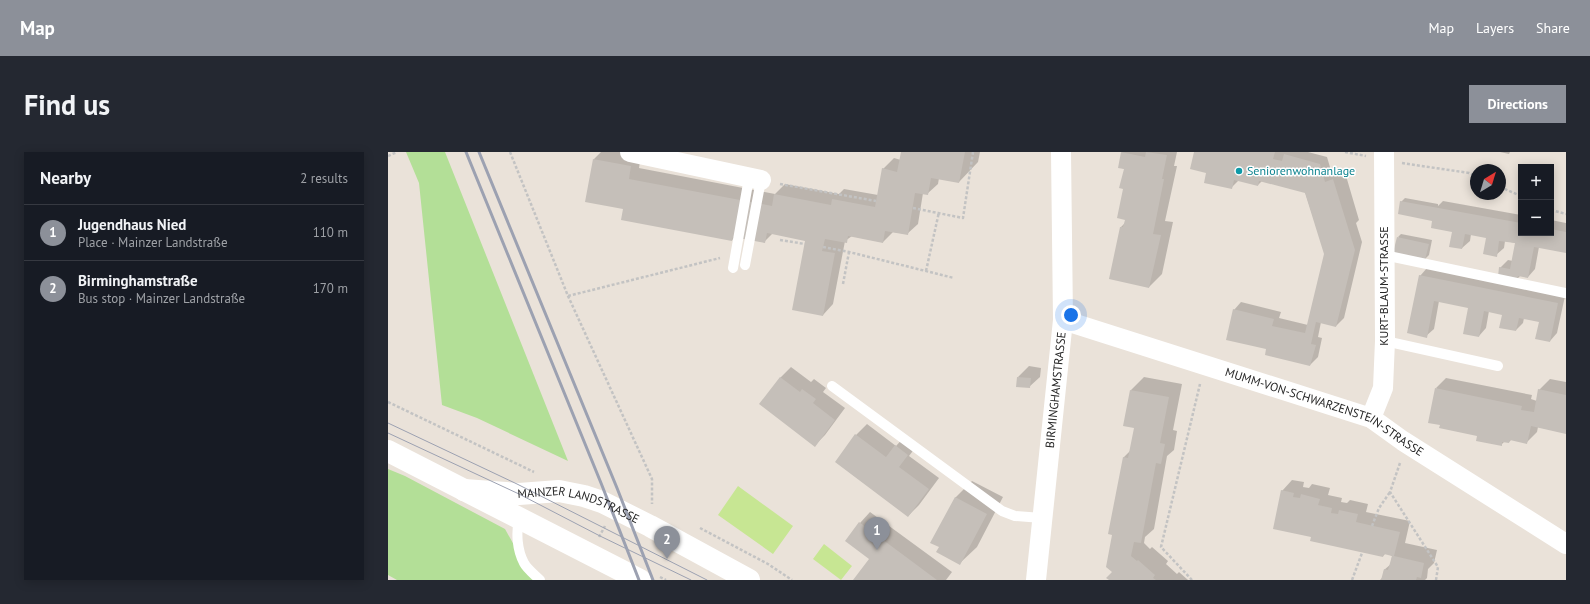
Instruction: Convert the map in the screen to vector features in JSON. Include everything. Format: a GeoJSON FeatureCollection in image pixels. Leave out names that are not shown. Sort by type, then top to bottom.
{"type":"FeatureCollection","features":[{"type":"Feature","properties":{"kind":"main road","name":"MAINZER LANDSTRASSE"},"geometry":{"type":"LineString","coordinates":[[388,451],[640,580]]}},
{"type":"Feature","properties":{"kind":"main road","name":"MAINZER LANDSTRASSE"},"geometry":{"type":"LineString","coordinates":[[464,490],[518,494],[559,492],[584,496],[602,502],[636,519],[749,580]]}},
{"type":"Feature","properties":{"kind":"street"},"geometry":{"type":"LineString","coordinates":[[630,152],[697,160],[755,179]]}},
{"type":"Feature","properties":{"kind":"street","name":"BIRMINGHAMSTRASSE"},"geometry":{"type":"LineString","coordinates":[[1036,580],[1064,320],[1061,152]]}},
{"type":"Feature","properties":{"kind":"street","name":"KURT-BLAUM-STRASSE"},"geometry":{"type":"LineString","coordinates":[[1371,418],[1383,388],[1385,341],[1384,156]]}},
{"type":"Feature","properties":{"kind":"street","name":"MUMM-VON-SCHWARZENSTEIN-STRASSE"},"geometry":{"type":"LineString","coordinates":[[1064,320],[1371,418],[1403,441],[1566,544]]}},
{"type":"Feature","properties":{"kind":"lane"},"geometry":{"type":"LineString","coordinates":[[733,268],[755,179]]}},
{"type":"Feature","properties":{"kind":"lane"},"geometry":{"type":"LineString","coordinates":[[745,265],[755,179]]}},
{"type":"Feature","properties":{"kind":"lane"},"geometry":{"type":"LineString","coordinates":[[1384,255],[1565,293]]}},
{"type":"Feature","properties":{"kind":"lane"},"geometry":{"type":"LineString","coordinates":[[1385,341],[1498,366]]}},
{"type":"Feature","properties":{"kind":"lane"},"geometry":{"type":"LineString","coordinates":[[832,386],[1002,511],[1015,516],[1042,518]]}},
{"type":"Feature","properties":{"kind":"lane"},"geometry":{"type":"LineString","coordinates":[[520,519],[516,530],[524,564],[540,580]]}},
{"type":"Feature","properties":{"kind":"path"},"geometry":{"type":"LineString","coordinates":[[388,156],[397,152]]}},
{"type":"Feature","properties":{"kind":"path"},"geometry":{"type":"LineString","coordinates":[[510,152],[568,296],[652,479],[653,507]]}},
{"type":"Feature","properties":{"kind":"path"},"geometry":{"type":"LineString","coordinates":[[913,208],[963,218],[973,152]]}},
{"type":"Feature","properties":{"kind":"path"},"geometry":{"type":"LineString","coordinates":[[1384,156],[1470,173]]}},
{"type":"Feature","properties":{"kind":"path"},"geometry":{"type":"LineString","coordinates":[[755,179],[876,201]]}},
{"type":"Feature","properties":{"kind":"path"},"geometry":{"type":"LineString","coordinates":[[1506,190],[1518,195]]}},
{"type":"Feature","properties":{"kind":"path"},"geometry":{"type":"LineString","coordinates":[[1554,211],[1566,214]]}},
{"type":"Feature","properties":{"kind":"path"},"geometry":{"type":"LineString","coordinates":[[926,271],[939,212]]}},
{"type":"Feature","properties":{"kind":"path"},"geometry":{"type":"LineString","coordinates":[[780,240],[804,244]]}},
{"type":"Feature","properties":{"kind":"path"},"geometry":{"type":"LineString","coordinates":[[823,247],[954,278]]}},
{"type":"Feature","properties":{"kind":"path"},"geometry":{"type":"LineString","coordinates":[[843,284],[849,252]]}},
{"type":"Feature","properties":{"kind":"path"},"geometry":{"type":"LineString","coordinates":[[568,296],[736,254]]}},
{"type":"Feature","properties":{"kind":"path"},"geometry":{"type":"LineString","coordinates":[[1192,580],[1161,547],[1205,364]]}},
{"type":"Feature","properties":{"kind":"path"},"geometry":{"type":"LineString","coordinates":[[1372,526],[1379,508],[1390,492],[1400,463]]}},
{"type":"Feature","properties":{"kind":"path"},"geometry":{"type":"LineString","coordinates":[[1390,492],[1438,567],[1436,580]]}},
{"type":"Feature","properties":{"kind":"path"},"geometry":{"type":"LineString","coordinates":[[600,560],[606,549],[596,544],[607,524]]}},
{"type":"Feature","properties":{"kind":"path"},"geometry":{"type":"LineString","coordinates":[[1352,580],[1362,552]]}},
{"type":"Feature","properties":{"kind":"green space"},"geometry":{"type":"Polygon","coordinates":[[[406,152],[445,152],[568,461],[477,418],[442,405],[419,183],[406,152]]]}},
{"type":"Feature","properties":{"kind":"green space"},"geometry":{"type":"Polygon","coordinates":[[[388,469],[405,476],[505,529],[524,563],[540,580],[397,580],[388,575],[388,469]]]}},
{"type":"Feature","properties":{"kind":"green space"},"geometry":{"type":"Polygon","coordinates":[[[738,486],[793,526],[773,554],[718,515],[738,486]]]}},
{"type":"Feature","properties":{"kind":"green space"},"geometry":{"type":"Polygon","coordinates":[[[824,544],[852,566],[841,580],[813,559],[824,544]]]}},
{"type":"Feature","properties":{"kind":"building"},"geometry":{"type":"Polygon","coordinates":[[[901,152],[965,152],[959,183],[931,178],[928,195],[915,193],[908,235],[885,231],[883,243],[848,236],[847,243],[825,239],[822,251],[835,253],[823,316],[792,310],[805,241],[767,233],[765,243],[733,237],[732,241],[621,220],[623,209],[585,202],[593,159],[631,166],[629,179],[772,206],[774,194],[831,205],[832,199],[875,207],[882,168],[897,172],[901,152]]]}},
{"type":"Feature","properties":{"kind":"building"},"geometry":{"type":"Polygon","coordinates":[[[1121,152],[1145,157],[1146,152],[1167,155],[1162,179],[1164,179],[1153,234],[1161,235],[1149,288],[1109,279],[1120,227],[1123,227],[1125,220],[1117,218],[1123,189],[1119,188],[1124,169],[1118,168],[1121,152]]]}},
{"type":"Feature","properties":{"kind":"building"},"geometry":{"type":"Polygon","coordinates":[[[1194,152],[1275,152],[1273,159],[1282,161],[1284,154],[1320,164],[1325,182],[1333,179],[1355,250],[1336,327],[1316,322],[1311,344],[1316,345],[1310,366],[1265,355],[1266,349],[1226,340],[1233,309],[1274,319],[1272,326],[1305,333],[1324,254],[1305,193],[1259,181],[1258,186],[1234,180],[1232,189],[1204,183],[1206,173],[1190,169],[1194,152]]]}},
{"type":"Feature","properties":{"kind":"building"},"geometry":{"type":"Polygon","coordinates":[[[1400,201],[1518,222],[1518,236],[1554,236],[1554,230],[1566,232],[1566,253],[1534,247],[1528,278],[1518,276],[1517,280],[1498,277],[1499,267],[1510,269],[1515,243],[1499,241],[1497,257],[1483,254],[1486,238],[1465,234],[1462,249],[1449,247],[1452,232],[1431,228],[1432,221],[1398,214],[1400,201]]]}},
{"type":"Feature","properties":{"kind":"building"},"geometry":{"type":"Polygon","coordinates":[[[1397,237],[1429,244],[1425,260],[1393,253],[1397,237]]]}},
{"type":"Feature","properties":{"kind":"building"},"geometry":{"type":"Polygon","coordinates":[[[1419,275],[1558,303],[1550,342],[1535,339],[1539,322],[1519,318],[1516,331],[1499,328],[1502,315],[1484,311],[1479,337],[1463,334],[1468,308],[1434,301],[1427,338],[1407,333],[1419,275]]]}},
{"type":"Feature","properties":{"kind":"building"},"geometry":{"type":"Polygon","coordinates":[[[780,377],[800,392],[802,389],[816,399],[813,403],[835,420],[815,447],[759,404],[780,377]]]}},
{"type":"Feature","properties":{"kind":"building"},"geometry":{"type":"Polygon","coordinates":[[[1017,377],[1031,378],[1030,388],[1016,387],[1017,377]]]}},
{"type":"Feature","properties":{"kind":"building"},"geometry":{"type":"Polygon","coordinates":[[[1435,388],[1522,406],[1521,410],[1534,412],[1538,389],[1566,395],[1566,434],[1531,426],[1527,444],[1510,440],[1509,443],[1502,442],[1502,446],[1476,441],[1477,436],[1439,428],[1440,425],[1428,423],[1435,388]]]}},
{"type":"Feature","properties":{"kind":"building"},"geometry":{"type":"Polygon","coordinates":[[[1130,390],[1169,397],[1160,443],[1165,444],[1161,464],[1156,463],[1141,543],[1134,542],[1131,556],[1137,561],[1138,560],[1155,575],[1153,578],[1156,580],[1109,580],[1106,578],[1112,572],[1106,567],[1112,535],[1108,534],[1123,457],[1128,458],[1134,428],[1123,426],[1130,390]]]}},
{"type":"Feature","properties":{"kind":"building"},"geometry":{"type":"Polygon","coordinates":[[[855,434],[886,457],[895,445],[908,455],[899,467],[929,489],[908,517],[835,462],[855,434]]]}},
{"type":"Feature","properties":{"kind":"building"},"geometry":{"type":"Polygon","coordinates":[[[1281,490],[1294,493],[1293,497],[1300,498],[1301,494],[1320,499],[1318,505],[1332,508],[1331,513],[1338,514],[1339,510],[1358,514],[1356,522],[1400,532],[1394,556],[1424,563],[1421,578],[1417,577],[1416,580],[1381,580],[1384,569],[1388,570],[1392,556],[1384,554],[1383,557],[1310,541],[1311,537],[1273,529],[1281,490]]]}},
{"type":"Feature","properties":{"kind":"building"},"geometry":{"type":"Polygon","coordinates":[[[955,497],[987,514],[960,565],[936,552],[939,547],[930,543],[955,497]]]}},
{"type":"Feature","properties":{"kind":"building"},"geometry":{"type":"Polygon","coordinates":[[[859,522],[937,580],[853,580],[869,559],[845,541],[859,522]]]}},
{"type":"Feature","properties":{"kind":"tram line"},"geometry":{"type":"LineString","coordinates":[[388,423],[517,484],[707,580]]}},
{"type":"Feature","properties":{"kind":"tram line"},"geometry":{"type":"LineString","coordinates":[[388,433],[519,494],[600,536],[691,580]]}},
{"type":"Feature","properties":{"kind":"railway"},"geometry":{"type":"LineString","coordinates":[[466,152],[639,580]]}},
{"type":"Feature","properties":{"kind":"railway"},"geometry":{"type":"LineString","coordinates":[[479,152],[617,488],[653,580]]}},
{"type":"Feature","properties":{"kind":"place","name":"Seniorenwohnanlage"},"geometry":{"type":"Point","coordinates":[1239,171]}},
{"type":"Feature","properties":{"kind":"place","name":"Jugendhaus Nied"},"geometry":{"type":"Point","coordinates":[877,550]}},
{"type":"Feature","properties":{"kind":"place","name":"Birminghamstraße"},"geometry":{"type":"Point","coordinates":[667,559]}}]}
